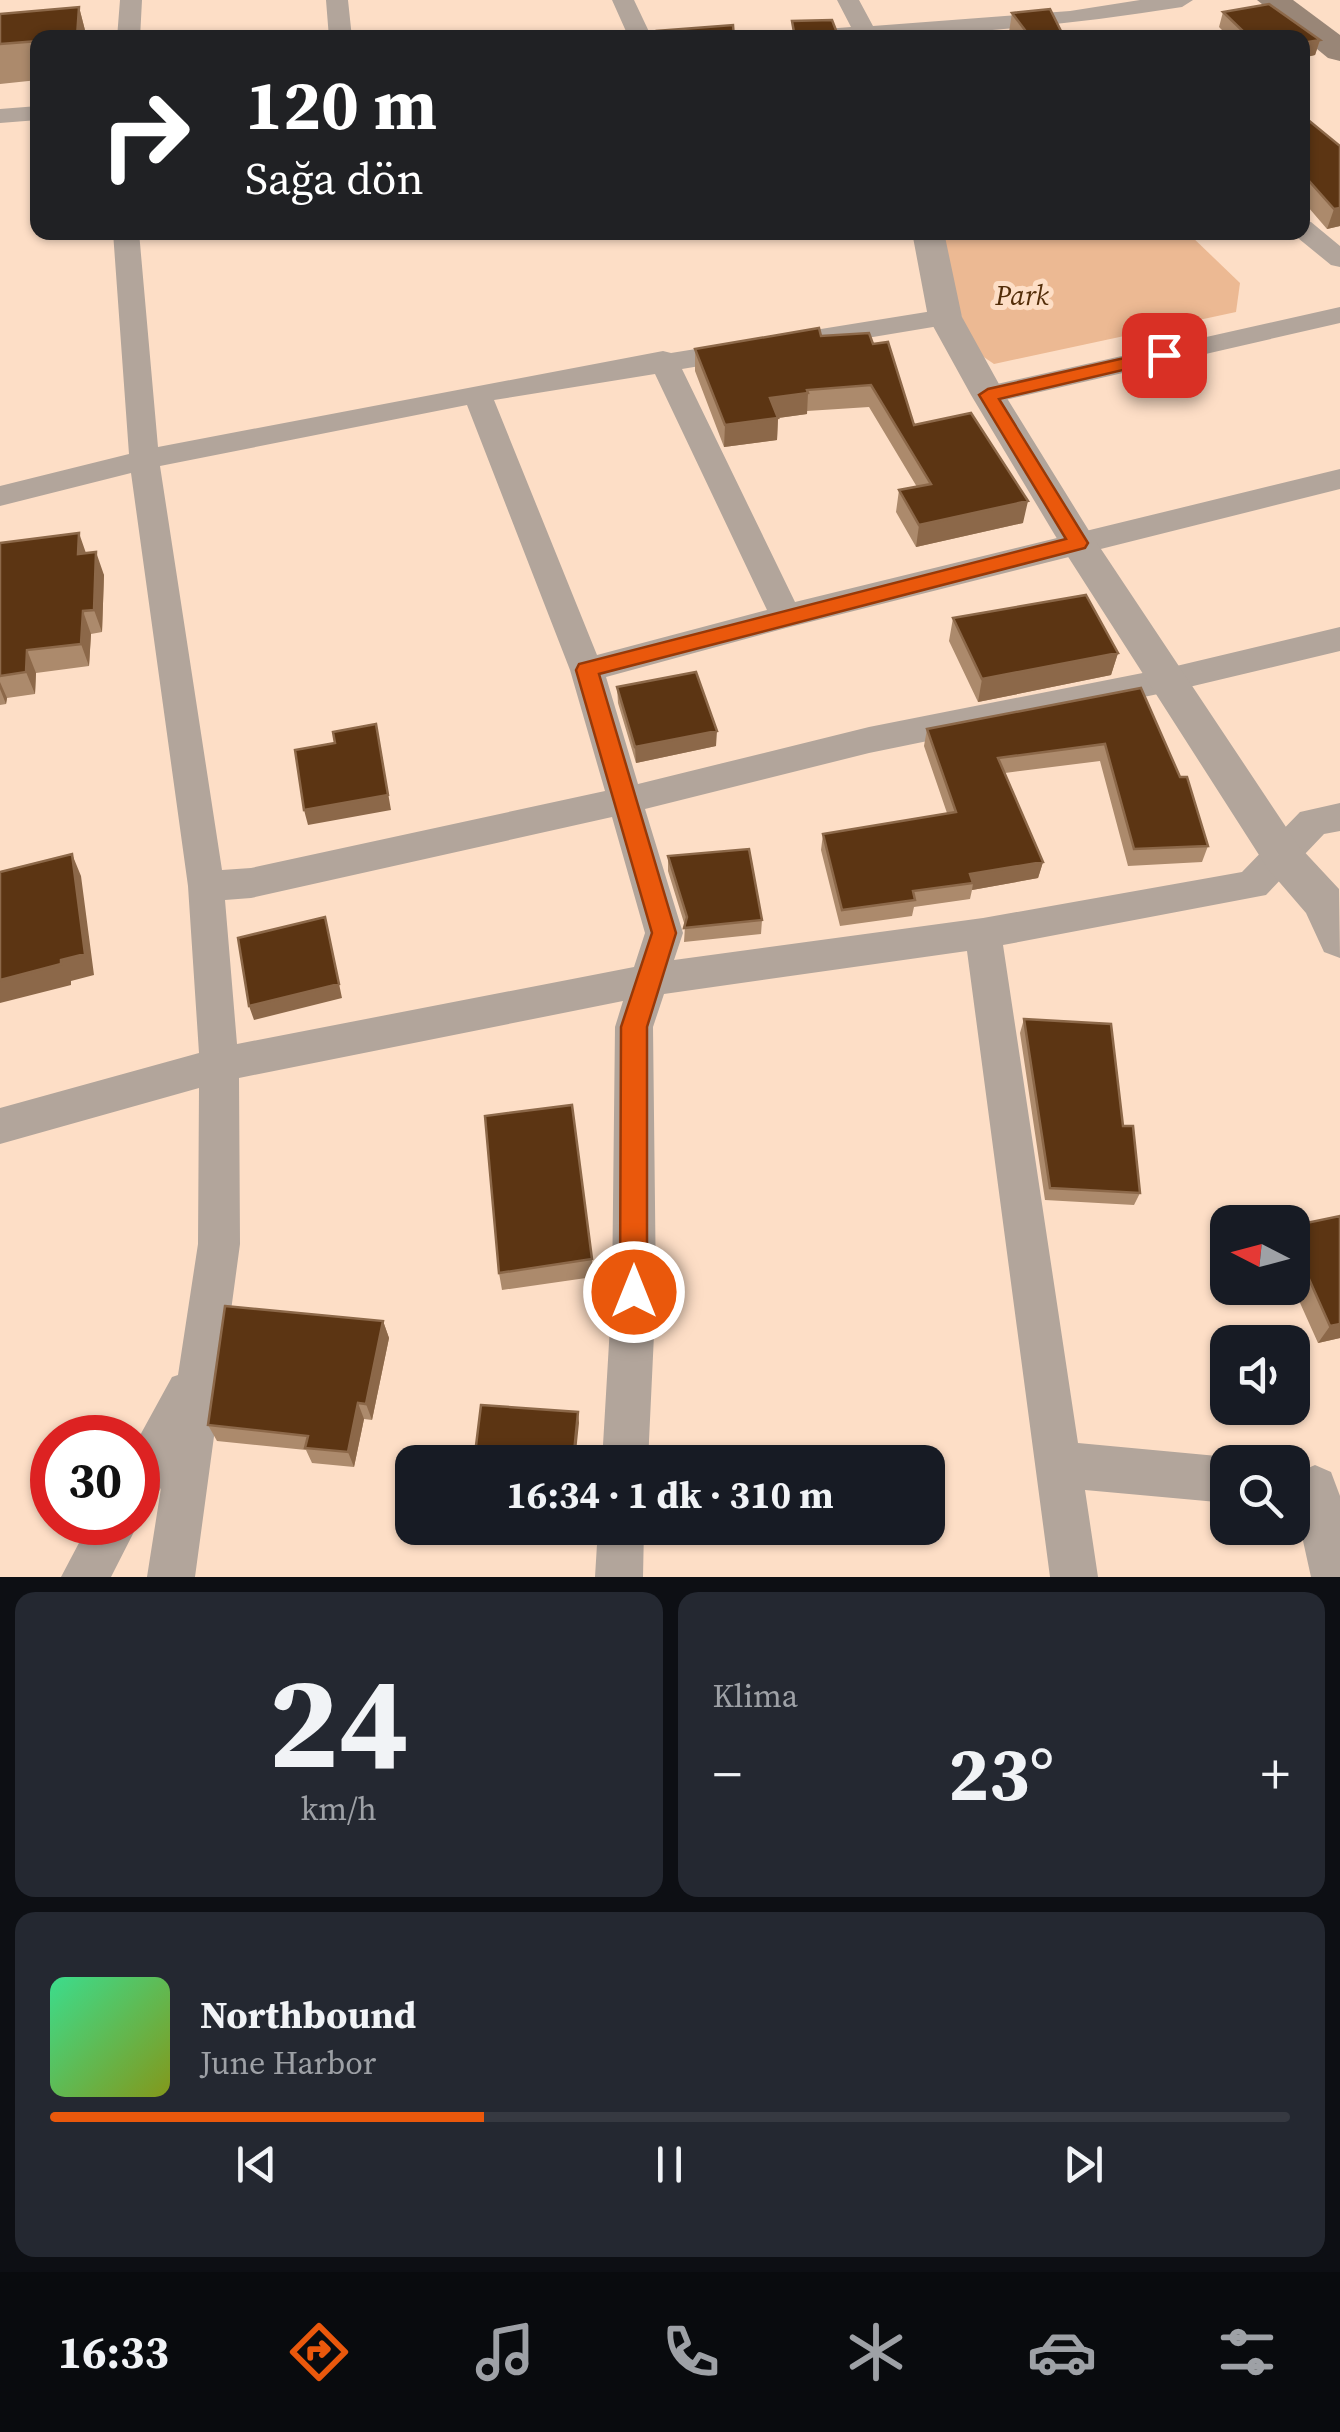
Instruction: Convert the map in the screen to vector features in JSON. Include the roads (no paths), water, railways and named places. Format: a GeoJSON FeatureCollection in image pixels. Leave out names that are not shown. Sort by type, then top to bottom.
{"type":"FeatureCollection","features":[{"type":"Feature","properties":{"kind":"main road"},"geometry":{"type":"LineString","coordinates":[[1273,0],[1340,52]]}},
{"type":"Feature","properties":{"kind":"street"},"geometry":{"type":"LineString","coordinates":[[129,30],[131,0]]}},
{"type":"Feature","properties":{"kind":"street"},"geometry":{"type":"LineString","coordinates":[[336,0],[340,30]]}},
{"type":"Feature","properties":{"kind":"street"},"geometry":{"type":"LineString","coordinates":[[623,0],[637,30]]}},
{"type":"Feature","properties":{"kind":"street"},"geometry":{"type":"LineString","coordinates":[[848,0],[864,30]]}},
{"type":"Feature","properties":{"kind":"street"},"geometry":{"type":"LineString","coordinates":[[927,30],[1070,18],[1182,0]]}},
{"type":"Feature","properties":{"kind":"street"},"geometry":{"type":"LineString","coordinates":[[1070,18],[1083,30]]}},
{"type":"Feature","properties":{"kind":"street"},"geometry":{"type":"LineString","coordinates":[[0,116],[30,113]]}},
{"type":"Feature","properties":{"kind":"street"},"geometry":{"type":"LineString","coordinates":[[1310,235],[1340,260]]}},
{"type":"Feature","properties":{"kind":"street"},"geometry":{"type":"LineString","coordinates":[[127,240],[144,462],[206,886],[219,1065],[220,1244],[171,1577]]}},
{"type":"Feature","properties":{"kind":"street"},"geometry":{"type":"LineString","coordinates":[[930,240],[945,317],[988,395],[1078,543],[1283,856],[1323,902],[1340,938]]}},
{"type":"Feature","properties":{"kind":"street"},"geometry":{"type":"LineString","coordinates":[[988,395],[1340,315]]}},
{"type":"Feature","properties":{"kind":"street"},"geometry":{"type":"LineString","coordinates":[[0,496],[184,450],[477,394],[663,360],[945,317]]}},
{"type":"Feature","properties":{"kind":"street"},"geometry":{"type":"LineString","coordinates":[[663,360],[786,616]]}},
{"type":"Feature","properties":{"kind":"street"},"geometry":{"type":"LineString","coordinates":[[477,394],[586,670],[664,933],[634,1027],[634,1292],[625,1445]]}},
{"type":"Feature","properties":{"kind":"street"},"geometry":{"type":"LineString","coordinates":[[586,670],[1340,478]]}},
{"type":"Feature","properties":{"kind":"street"},"geometry":{"type":"LineString","coordinates":[[206,886],[252,883],[627,800],[869,740],[1168,680],[1340,639]]}},
{"type":"Feature","properties":{"kind":"street"},"geometry":{"type":"LineString","coordinates":[[0,1126],[219,1065],[649,980],[983,932],[1254,885],[1314,822],[1340,816]]}},
{"type":"Feature","properties":{"kind":"street"},"geometry":{"type":"LineString","coordinates":[[983,932],[1074,1577]]}},
{"type":"Feature","properties":{"kind":"street"},"geometry":{"type":"LineString","coordinates":[[160,1444],[200,1372]]}},
{"type":"Feature","properties":{"kind":"street"},"geometry":{"type":"LineString","coordinates":[[1056,1464],[1210,1478]]}},
{"type":"Feature","properties":{"kind":"street"},"geometry":{"type":"LineString","coordinates":[[1316,1487],[1335,1577]]}},
{"type":"Feature","properties":{"kind":"street"},"geometry":{"type":"LineString","coordinates":[[85,1577],[103,1545]]}},
{"type":"Feature","properties":{"kind":"street"},"geometry":{"type":"LineString","coordinates":[[618,1577],[620,1545]]}},
{"type":"Feature","properties":{"kind":"park label","name":"Park"},"geometry":{"type":"Point","coordinates":[1022,295]}}]}
